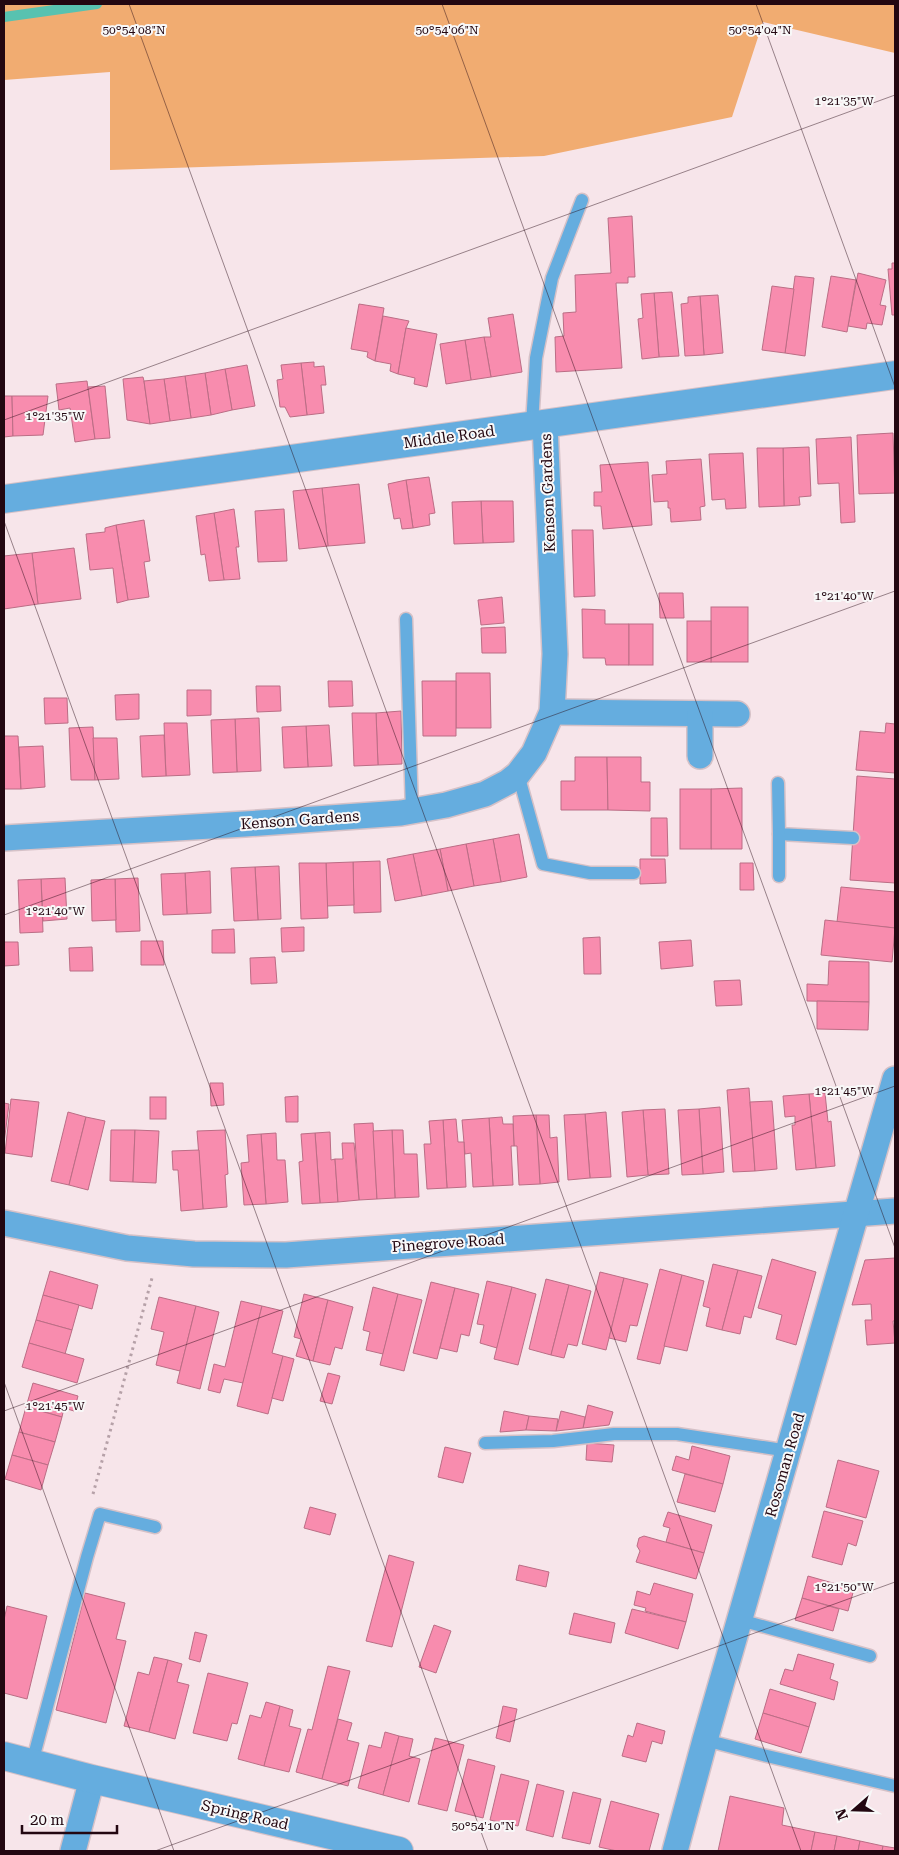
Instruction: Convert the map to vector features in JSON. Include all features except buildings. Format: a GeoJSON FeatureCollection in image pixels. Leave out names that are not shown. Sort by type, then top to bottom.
{"type":"FeatureCollection","features":[{"type":"Feature","properties":{"kind":"street","name":"Middle Road"},"geometry":{"type":"LineString","coordinates":[[4,499],[895,375]]}},
{"type":"Feature","properties":{"kind":"street","name":"Kenson Gardens"},"geometry":{"type":"LineString","coordinates":[[4,838],[245,824],[412,811],[485,794],[508,782],[518,774],[534,753],[552,712],[554,654],[538,424]]}},
{"type":"Feature","properties":{"kind":"street"},"geometry":{"type":"LineString","coordinates":[[552,712],[737,714]]}},
{"type":"Feature","properties":{"kind":"street"},"geometry":{"type":"LineString","coordinates":[[700,714],[700,756]]}},
{"type":"Feature","properties":{"kind":"street","name":"Rosoman Road"},"geometry":{"type":"LineString","coordinates":[[675,1851],[705,1740],[858,1214],[895,1079]]}},
{"type":"Feature","properties":{"kind":"street","name":"Pinegrove Road"},"geometry":{"type":"LineString","coordinates":[[4,1223],[127,1248],[194,1254],[286,1255],[895,1211]]}},
{"type":"Feature","properties":{"kind":"street","name":"Spring Road"},"geometry":{"type":"LineString","coordinates":[[4,1756],[92,1779],[398,1851]]}},
{"type":"Feature","properties":{"kind":"street"},"geometry":{"type":"LineString","coordinates":[[73,1851],[92,1779]]}},
{"type":"Feature","properties":{"kind":"lane"},"geometry":{"type":"LineString","coordinates":[[538,424],[536,358],[552,278],[582,200]]}},
{"type":"Feature","properties":{"kind":"lane"},"geometry":{"type":"LineString","coordinates":[[406,619],[412,811]]}},
{"type":"Feature","properties":{"kind":"lane"},"geometry":{"type":"LineString","coordinates":[[518,774],[543,864],[590,873],[634,873]]}},
{"type":"Feature","properties":{"kind":"lane"},"geometry":{"type":"LineString","coordinates":[[778,783],[779,876]]}},
{"type":"Feature","properties":{"kind":"lane"},"geometry":{"type":"LineString","coordinates":[[779,834],[853,838]]}},
{"type":"Feature","properties":{"kind":"lane"},"geometry":{"type":"LineString","coordinates":[[485,1444],[553,1441],[614,1434],[677,1434],[789,1451]]}},
{"type":"Feature","properties":{"kind":"lane"},"geometry":{"type":"LineString","coordinates":[[32,1763],[86,1556],[100,1514],[155,1527]]}},
{"type":"Feature","properties":{"kind":"lane"},"geometry":{"type":"LineString","coordinates":[[740,1620],[870,1656]]}},
{"type":"Feature","properties":{"kind":"lane"},"geometry":{"type":"LineString","coordinates":[[705,1740],[763,1756],[895,1786]]}},
{"type":"Feature","properties":{"kind":"shaded area"},"geometry":{"type":"Polygon","coordinates":[[[4,4],[895,4],[895,53],[763,22],[732,117],[544,156],[110,170],[110,72],[4,80],[4,4]]]}},
{"type":"Feature","properties":{"kind":"waterway"},"geometry":{"type":"LineString","coordinates":[[4,17],[97,4]]}}]}
